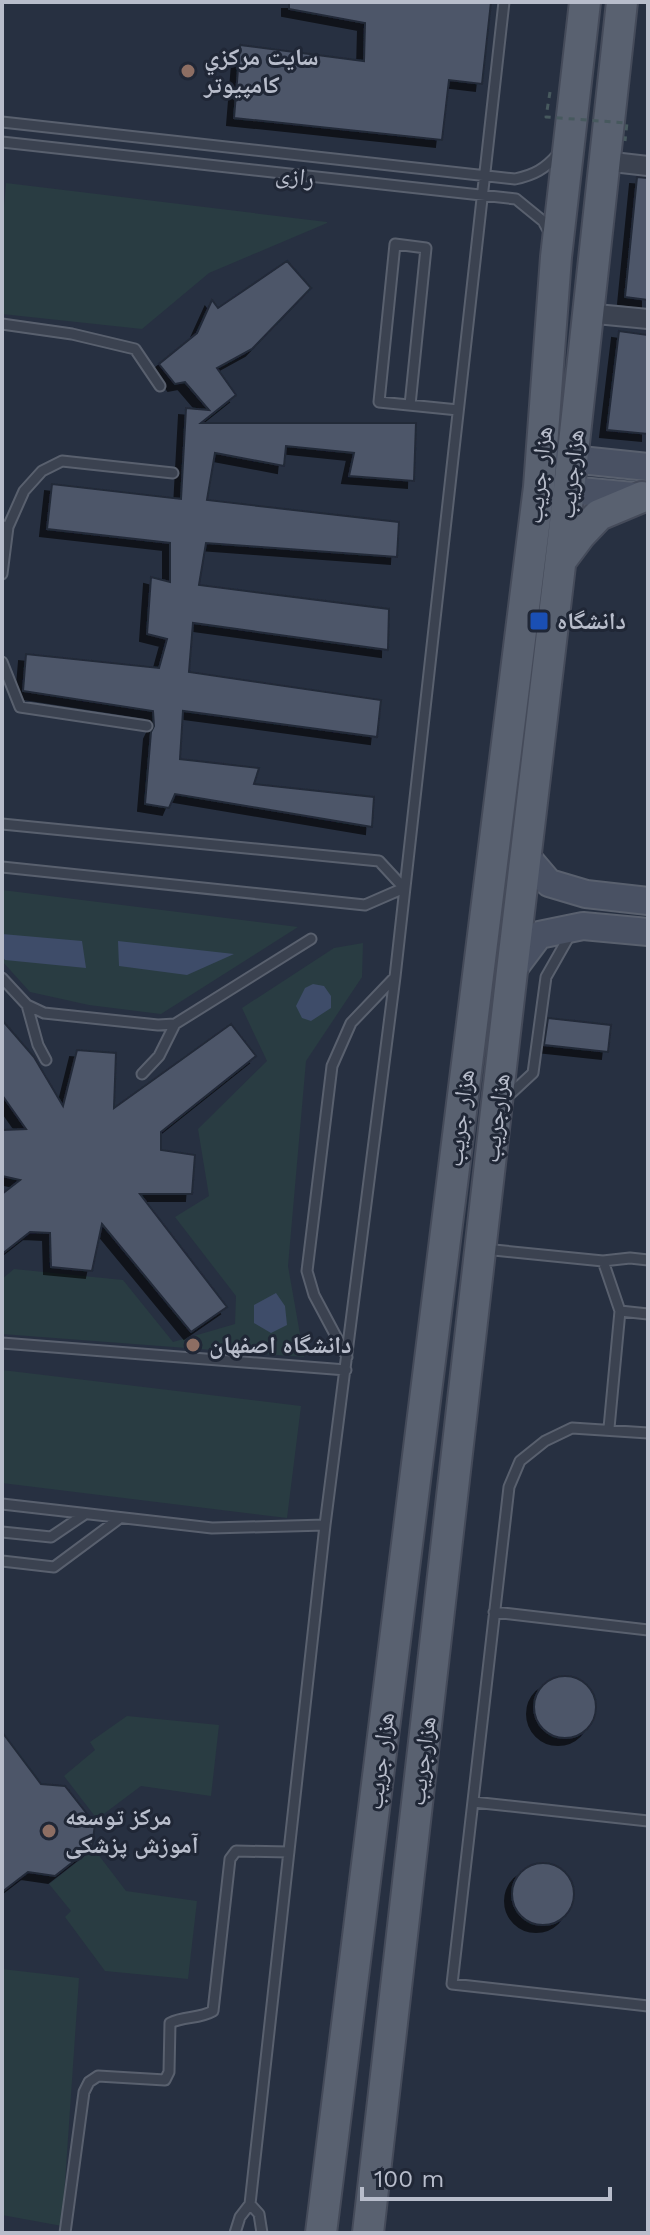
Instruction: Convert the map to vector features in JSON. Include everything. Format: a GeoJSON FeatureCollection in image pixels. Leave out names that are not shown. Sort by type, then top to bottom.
{"type":"FeatureCollection","features":[{"type":"Feature","properties":{"kind":"main road","name":"هزار جریب"},"geometry":{"type":"LineString","coordinates":[[321,2233],[539,487],[556,257],[585,2]]}},
{"type":"Feature","properties":{"kind":"main road","name":"هزارجریب"},"geometry":{"type":"LineString","coordinates":[[368,2233],[562,559],[586,313],[614,151],[622,2]]}},
{"type":"Feature","properties":{"kind":"main road"},"geometry":{"type":"LineString","coordinates":[[542,456],[573,458],[646,487]]}},
{"type":"Feature","properties":{"kind":"main road"},"geometry":{"type":"LineString","coordinates":[[539,487],[646,487]]}},
{"type":"Feature","properties":{"kind":"main road"},"geometry":{"type":"LineString","coordinates":[[562,559],[599,515],[646,487]]}},
{"type":"Feature","properties":{"kind":"main road"},"geometry":{"type":"LineString","coordinates":[[526,856],[549,883],[586,894],[648,901]]}},
{"type":"Feature","properties":{"kind":"main road"},"geometry":{"type":"LineString","coordinates":[[512,971],[539,935],[583,926],[648,932]]}},
{"type":"Feature","properties":{"kind":"street"},"geometry":{"type":"LineString","coordinates":[[614,151],[648,166]]}},
{"type":"Feature","properties":{"kind":"street"},"geometry":{"type":"LineString","coordinates":[[586,313],[648,319]]}},
{"type":"Feature","properties":{"kind":"lane"},"geometry":{"type":"LineString","coordinates":[[235,2233],[240,2217],[250,2204],[325,1525],[395,977],[504,2]]}},
{"type":"Feature","properties":{"kind":"lane","name":"رازی"},"geometry":{"type":"LineString","coordinates":[[2,122],[515,179],[532,175],[548,165],[568,142]]}},
{"type":"Feature","properties":{"kind":"lane","name":"رازی"},"geometry":{"type":"LineString","coordinates":[[2,142],[516,199],[543,221],[556,257]]}},
{"type":"Feature","properties":{"kind":"lane"},"geometry":{"type":"LineString","coordinates":[[410,405],[426,248],[395,244],[379,402],[458,410]]}},
{"type":"Feature","properties":{"kind":"lane"},"geometry":{"type":"LineString","coordinates":[[2,324],[72,334],[135,349],[160,386]]}},
{"type":"Feature","properties":{"kind":"lane"},"geometry":{"type":"LineString","coordinates":[[2,574],[5,527],[24,491],[42,471],[62,461],[173,473]]}},
{"type":"Feature","properties":{"kind":"lane"},"geometry":{"type":"LineString","coordinates":[[2,662],[20,707],[147,726]]}},
{"type":"Feature","properties":{"kind":"lane"},"geometry":{"type":"LineString","coordinates":[[2,824],[379,861],[404,888]]}},
{"type":"Feature","properties":{"kind":"lane"},"geometry":{"type":"LineString","coordinates":[[2,867],[365,905],[404,888]]}},
{"type":"Feature","properties":{"kind":"lane"},"geometry":{"type":"LineString","coordinates":[[497,1106],[533,1073],[546,977],[574,928]]}},
{"type":"Feature","properties":{"kind":"lane"},"geometry":{"type":"LineString","coordinates":[[2,978],[27,1005],[44,1013],[158,1025],[175,1024],[311,939]]}},
{"type":"Feature","properties":{"kind":"lane"},"geometry":{"type":"LineString","coordinates":[[347,1357],[314,1295],[307,1271],[332,1066],[351,1023],[395,977]]}},
{"type":"Feature","properties":{"kind":"lane"},"geometry":{"type":"LineString","coordinates":[[27,1005],[38,1045],[46,1060]]}},
{"type":"Feature","properties":{"kind":"lane"},"geometry":{"type":"LineString","coordinates":[[142,1074],[159,1056],[175,1024]]}},
{"type":"Feature","properties":{"kind":"lane"},"geometry":{"type":"LineString","coordinates":[[481,1248],[603,1261],[648,1260]]}},
{"type":"Feature","properties":{"kind":"lane"},"geometry":{"type":"LineString","coordinates":[[603,1261],[620,1311],[609,1428]]}},
{"type":"Feature","properties":{"kind":"lane"},"geometry":{"type":"LineString","coordinates":[[620,1311],[648,1314]]}},
{"type":"Feature","properties":{"kind":"lane"},"geometry":{"type":"LineString","coordinates":[[2,1343],[346,1370]]}},
{"type":"Feature","properties":{"kind":"lane"},"geometry":{"type":"LineString","coordinates":[[648,1433],[609,1428],[572,1428],[545,1441],[520,1461],[509,1487],[452,1984],[648,2006]]}},
{"type":"Feature","properties":{"kind":"lane"},"geometry":{"type":"LineString","coordinates":[[2,1504],[212,1528],[325,1525]]}},
{"type":"Feature","properties":{"kind":"lane"},"geometry":{"type":"LineString","coordinates":[[2,1532],[51,1537],[85,1514]]}},
{"type":"Feature","properties":{"kind":"lane"},"geometry":{"type":"LineString","coordinates":[[2,1561],[54,1567],[120,1518]]}},
{"type":"Feature","properties":{"kind":"lane"},"geometry":{"type":"LineString","coordinates":[[494,1612],[648,1630]]}},
{"type":"Feature","properties":{"kind":"lane"},"geometry":{"type":"LineString","coordinates":[[473,1802],[648,1821]]}},
{"type":"Feature","properties":{"kind":"lane"},"geometry":{"type":"LineString","coordinates":[[65,2233],[84,2092],[89,2082],[98,2076],[165,2080],[169,2072],[170,2023],[202,2017],[213,2011],[230,1859],[236,1851],[248,1849],[289,1852]]}},
{"type":"Feature","properties":{"kind":"lane"},"geometry":{"type":"LineString","coordinates":[[250,2204],[259,2214],[262,2233]]}},
{"type":"Feature","properties":{"kind":"path"},"geometry":{"type":"LineString","coordinates":[[550,92],[546,117],[627,123],[614,151]]}},
{"type":"Feature","properties":{"kind":"shaded area"},"geometry":{"type":"Polygon","coordinates":[[[6,183],[327,223],[209,273],[142,329],[2,314],[2,230],[6,183]]]}},
{"type":"Feature","properties":{"kind":"shaded area"},"geometry":{"type":"Polygon","coordinates":[[[2,890],[298,927],[161,1014],[89,1005],[30,992],[2,961],[2,890]]]}},
{"type":"Feature","properties":{"kind":"shaded area"},"geometry":{"type":"Polygon","coordinates":[[[363,943],[362,977],[306,1061],[288,1266],[304,1357],[2,1334],[2,1279],[14,1269],[123,1280],[173,1342],[235,1324],[236,1296],[175,1217],[209,1196],[198,1129],[267,1061],[242,1008],[334,948],[363,943]]]}},
{"type":"Feature","properties":{"kind":"shaded area"},"geometry":{"type":"Polygon","coordinates":[[[2,1370],[301,1406],[287,1518],[2,1483],[2,1370]]]}},
{"type":"Feature","properties":{"kind":"shaded area"},"geometry":{"type":"Polygon","coordinates":[[[127,1716],[219,1725],[211,1796],[141,1786],[97,1819],[64,1776],[95,1750],[90,1742],[127,1716]]]}},
{"type":"Feature","properties":{"kind":"shaded area"},"geometry":{"type":"Polygon","coordinates":[[[94,1849],[126,1891],[197,1901],[188,1979],[105,1971],[65,1917],[71,1911],[49,1884],[94,1849]]]}},
{"type":"Feature","properties":{"kind":"shaded area"},"geometry":{"type":"Polygon","coordinates":[[[2,1969],[79,1978],[62,2226],[2,2215],[2,1969]]]}},
{"type":"Feature","properties":{"kind":"water"},"geometry":{"type":"Polygon","coordinates":[[[2,934],[82,941],[86,968],[5,960],[2,956],[2,934]]]}},
{"type":"Feature","properties":{"kind":"water"},"geometry":{"type":"Polygon","coordinates":[[[118,941],[234,954],[187,975],[119,966],[118,941]]]}},
{"type":"Feature","properties":{"kind":"water"},"geometry":{"type":"Polygon","coordinates":[[[313,984],[324,986],[331,996],[331,1008],[311,1021],[302,1018],[296,1006],[305,988],[313,984]]]}},
{"type":"Feature","properties":{"kind":"water"},"geometry":{"type":"Polygon","coordinates":[[[276,1293],[285,1306],[287,1325],[271,1333],[254,1323],[254,1305],[276,1293]]]}},
{"type":"Feature","properties":{"kind":"building"},"geometry":{"type":"Polygon","coordinates":[[[289,2],[491,2],[482,84],[449,80],[442,140],[234,118],[240,45],[364,61],[365,23],[289,9],[289,2]]]}},
{"type":"Feature","properties":{"kind":"building"},"geometry":{"type":"Polygon","coordinates":[[[637,177],[648,178],[648,300],[625,297],[637,177]]]}},
{"type":"Feature","properties":{"kind":"building"},"geometry":{"type":"Polygon","coordinates":[[[287,261],[311,288],[252,349],[217,368],[236,395],[201,423],[416,423],[414,481],[349,476],[354,453],[286,446],[284,466],[215,453],[207,500],[399,522],[397,557],[206,543],[199,585],[389,609],[388,650],[193,623],[189,672],[381,700],[377,737],[183,711],[180,759],[259,768],[254,784],[374,797],[372,827],[175,794],[169,808],[145,804],[153,711],[23,691],[26,654],[159,668],[167,639],[147,634],[151,577],[170,582],[170,543],[47,529],[52,484],[181,499],[186,408],[209,410],[185,382],[175,384],[159,364],[197,333],[212,300],[218,308],[287,261]]]}},
{"type":"Feature","properties":{"kind":"building"},"geometry":{"type":"Polygon","coordinates":[[[619,331],[648,335],[648,434],[607,430],[619,331]]]}},
{"type":"Feature","properties":{"kind":"building"},"geometry":{"type":"Polygon","coordinates":[[[548,1018],[611,1025],[608,1052],[544,1045],[548,1018]]]}},
{"type":"Feature","properties":{"kind":"building"},"geometry":{"type":"Polygon","coordinates":[[[2,1020],[34,1057],[63,1106],[77,1050],[116,1053],[114,1108],[231,1024],[256,1056],[161,1132],[161,1150],[195,1155],[192,1194],[140,1194],[227,1307],[191,1332],[102,1224],[92,1271],[51,1267],[50,1233],[30,1232],[2,1254],[2,1194],[20,1180],[2,1176],[2,1130],[26,1129],[2,1095],[2,1020]]]}},
{"type":"Feature","properties":{"kind":"building"},"geometry":{"type":"Polygon","coordinates":[[[565,1676],[577,1678],[587,1685],[594,1695],[594,1719],[587,1729],[577,1736],[565,1738],[553,1736],[543,1729],[536,1719],[534,1707],[536,1695],[543,1685],[553,1678],[565,1676]]]}},
{"type":"Feature","properties":{"kind":"building","name":"مرکز توسعه آموزش پزشکی"},"geometry":{"type":"Polygon","coordinates":[[[2,1732],[41,1784],[65,1786],[95,1824],[92,1847],[55,1876],[28,1872],[2,1892],[2,1732]]]}},
{"type":"Feature","properties":{"kind":"building"},"geometry":{"type":"Polygon","coordinates":[[[543,1863],[555,1865],[565,1872],[572,1882],[572,1906],[565,1916],[555,1923],[543,1925],[531,1923],[521,1916],[514,1906],[512,1894],[514,1882],[521,1872],[531,1865],[543,1863]]]}},
{"type":"Feature","properties":{"kind":"place","name":"سايت مرکزي کامپيوتر"},"geometry":{"type":"Point","coordinates":[188,71]}},
{"type":"Feature","properties":{"kind":"place","name":"دانشگاه"},"geometry":{"type":"Point","coordinates":[539,621]}},
{"type":"Feature","properties":{"kind":"place","name":"دانشگاه اصفهان"},"geometry":{"type":"Point","coordinates":[193,1345]}},
{"type":"Feature","properties":{"kind":"place","name":"مرکز توسعه آموزش پزشکی"},"geometry":{"type":"Point","coordinates":[49,1831]}}]}
